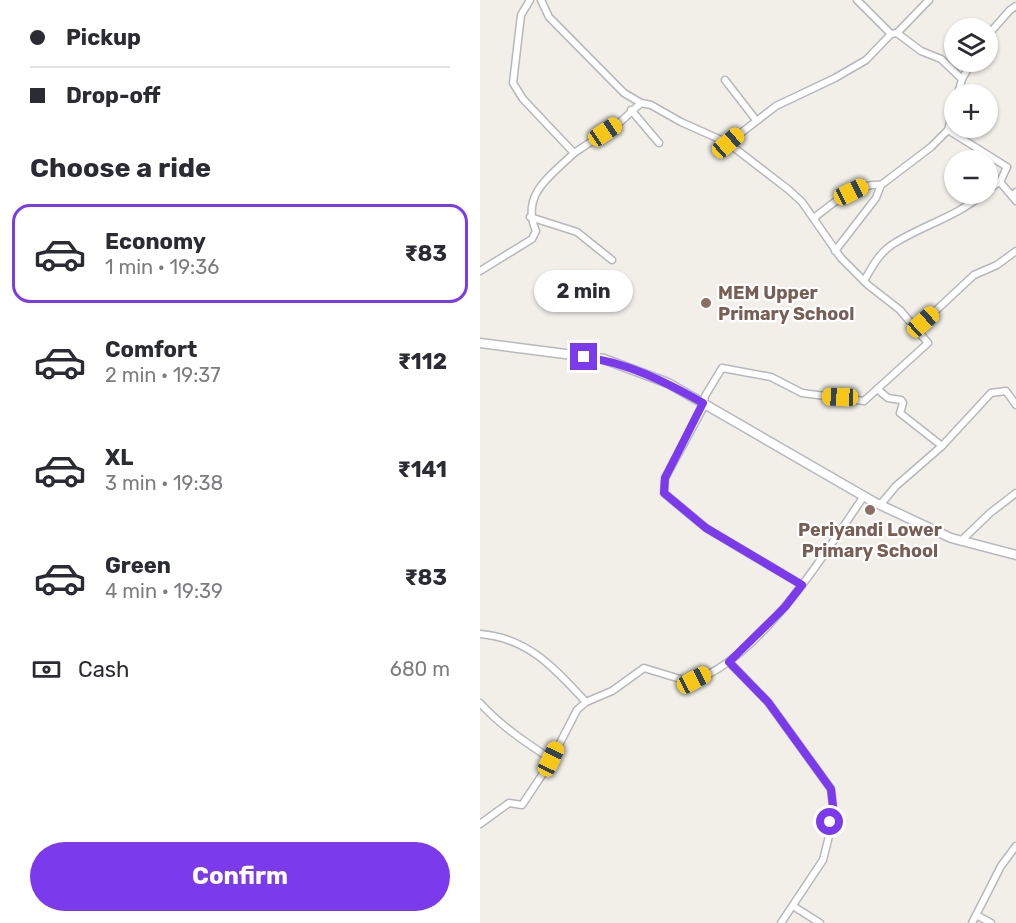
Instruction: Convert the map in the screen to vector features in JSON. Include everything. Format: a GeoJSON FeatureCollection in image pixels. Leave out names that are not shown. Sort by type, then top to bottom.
{"type":"FeatureCollection","features":[{"type":"Feature","properties":{"kind":"main road"},"geometry":{"type":"LineString","coordinates":[[480,343],[604,359],[668,383],[880,505],[961,541],[1016,555]]}},
{"type":"Feature","properties":{"kind":"street"},"geometry":{"type":"LineString","coordinates":[[541,0],[549,17],[624,93],[728,143],[789,190],[814,218],[836,251],[864,281],[900,310],[928,343],[864,401],[802,393],[771,377],[722,368],[703,403],[665,478],[664,493],[706,528],[802,585]]}},
{"type":"Feature","properties":{"kind":"street"},"geometry":{"type":"LineString","coordinates":[[857,0],[894,33],[921,51],[941,59],[962,78]]}},
{"type":"Feature","properties":{"kind":"street"},"geometry":{"type":"LineString","coordinates":[[528,1],[521,15],[513,83],[523,99],[574,153]]}},
{"type":"Feature","properties":{"kind":"street"},"geometry":{"type":"LineString","coordinates":[[728,143],[776,106],[835,78],[866,60],[925,1]]}},
{"type":"Feature","properties":{"kind":"street"},"geometry":{"type":"LineString","coordinates":[[998,24],[1016,6]]}},
{"type":"Feature","properties":{"kind":"street"},"geometry":{"type":"LineString","coordinates":[[960,84],[966,72]]}},
{"type":"Feature","properties":{"kind":"street"},"geometry":{"type":"LineString","coordinates":[[725,80],[756,120]]}},
{"type":"Feature","properties":{"kind":"street"},"geometry":{"type":"LineString","coordinates":[[480,271],[532,239],[536,231],[530,217],[538,186],[574,153],[618,124],[641,103]]}},
{"type":"Feature","properties":{"kind":"street"},"geometry":{"type":"LineString","coordinates":[[631,110],[659,143]]}},
{"type":"Feature","properties":{"kind":"street"},"geometry":{"type":"LineString","coordinates":[[836,251],[876,198],[881,185],[931,147],[944,134]]}},
{"type":"Feature","properties":{"kind":"street"},"geometry":{"type":"LineString","coordinates":[[959,138],[1005,165],[1007,170],[1000,182],[1015,196]]}},
{"type":"Feature","properties":{"kind":"street"},"geometry":{"type":"LineString","coordinates":[[814,218],[838,198],[864,186],[881,185]]}},
{"type":"Feature","properties":{"kind":"street"},"geometry":{"type":"LineString","coordinates":[[864,281],[875,261],[893,244],[971,204]]}},
{"type":"Feature","properties":{"kind":"street"},"geometry":{"type":"LineString","coordinates":[[530,217],[577,232],[612,260]]}},
{"type":"Feature","properties":{"kind":"street"},"geometry":{"type":"LineString","coordinates":[[916,329],[974,275],[997,265],[1016,250]]}},
{"type":"Feature","properties":{"kind":"street"},"geometry":{"type":"LineString","coordinates":[[877,389],[888,398],[901,400],[903,403],[900,413],[942,446]]}},
{"type":"Feature","properties":{"kind":"street"},"geometry":{"type":"LineString","coordinates":[[880,505],[896,486],[942,446],[991,393],[1005,392],[1016,405]]}},
{"type":"Feature","properties":{"kind":"street"},"geometry":{"type":"LineString","coordinates":[[961,541],[990,513],[1016,493]]}},
{"type":"Feature","properties":{"kind":"street"},"geometry":{"type":"LineString","coordinates":[[480,824],[509,803],[522,805],[551,759],[571,717],[586,702],[612,692],[644,668],[690,682],[729,662],[785,607],[864,496]]}},
{"type":"Feature","properties":{"kind":"street"},"geometry":{"type":"LineString","coordinates":[[480,634],[507,639],[536,652],[564,676],[586,702]]}},
{"type":"Feature","properties":{"kind":"street"},"geometry":{"type":"LineString","coordinates":[[729,662],[768,702],[831,789],[834,800],[834,816],[823,860],[781,923]]}},
{"type":"Feature","properties":{"kind":"street"},"geometry":{"type":"LineString","coordinates":[[480,703],[512,732],[551,759]]}},
{"type":"Feature","properties":{"kind":"street"},"geometry":{"type":"LineString","coordinates":[[972,923],[1001,866],[1016,846]]}},
{"type":"Feature","properties":{"kind":"street"},"geometry":{"type":"LineString","coordinates":[[793,906],[820,923]]}},
{"type":"Feature","properties":{"kind":"street"},"geometry":{"type":"LineString","coordinates":[[976,915],[991,923]]}},
{"type":"Feature","properties":{"kind":"place","name":"MEM Upper Primary School"},"geometry":{"type":"Point","coordinates":[706,303]}},
{"type":"Feature","properties":{"kind":"place","name":"Periyandi Lower Primary School"},"geometry":{"type":"Point","coordinates":[870,510]}},
{"type":"Feature","properties":{"kind":"route"},"geometry":{"type":"LineString","coordinates":[[584,357],[604,359],[668,383],[703,403],[665,478],[662,486],[664,493],[706,528],[802,585],[785,607],[729,662],[768,702],[831,789],[834,816],[830,822]]}}]}
